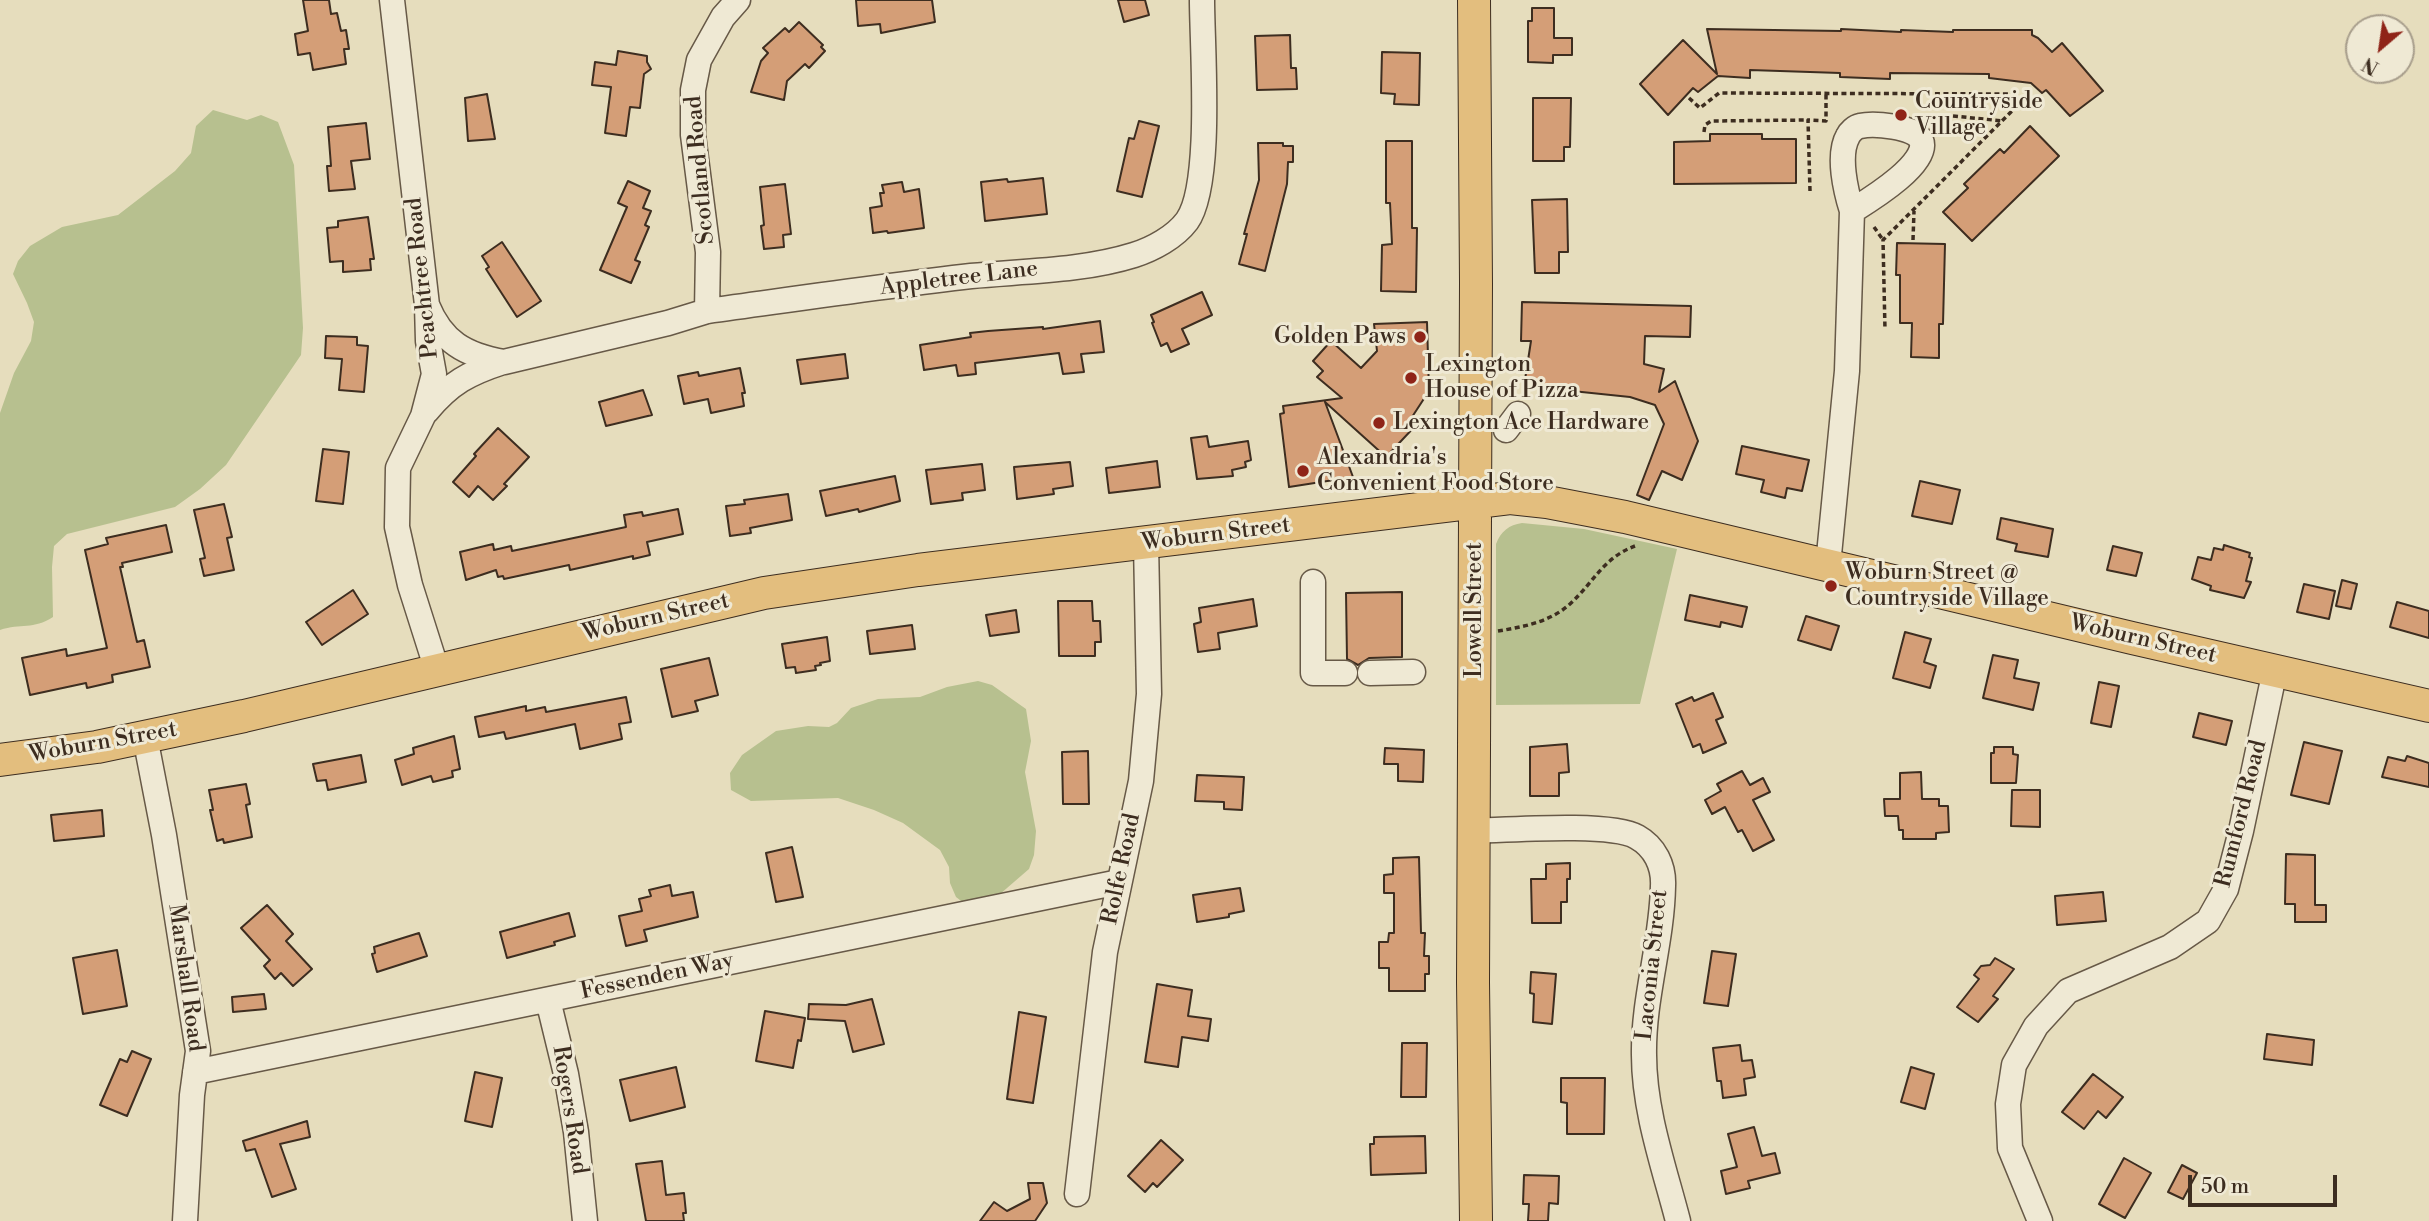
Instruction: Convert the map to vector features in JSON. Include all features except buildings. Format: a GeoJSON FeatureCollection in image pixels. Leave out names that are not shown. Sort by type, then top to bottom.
{"type":"FeatureCollection","features":[{"type":"Feature","properties":{"kind":"main road","name":"Lowell Street"},"geometry":{"type":"LineString","coordinates":[[1474,0],[1473,831],[1476,1221]]}},
{"type":"Feature","properties":{"kind":"main road","name":"Woburn Street"},"geometry":{"type":"LineString","coordinates":[[0,760],[97,747],[270,710],[764,593],[918,570],[1510,498],[1547,502],[1650,523],[2429,706]]}},
{"type":"Feature","properties":{"kind":"street","name":"Peachtree Road"},"geometry":{"type":"LineString","coordinates":[[393,0],[427,305],[428,341],[434,374],[423,416],[398,468],[397,527],[410,585],[437,670]]}},
{"type":"Feature","properties":{"kind":"street","name":"Scotland Road"},"geometry":{"type":"LineString","coordinates":[[708,311],[708,252],[693,135],[693,89],[699,60],[723,17],[738,0]]}},
{"type":"Feature","properties":{"kind":"street","name":"Appletree Lane"},"geometry":{"type":"LineString","coordinates":[[423,416],[443,391],[471,373],[504,362],[655,327],[708,311],[930,281],[1112,261],[1137,255],[1163,243],[1187,221],[1198,195],[1202,152],[1202,0]]}},
{"type":"Feature","properties":{"kind":"street"},"geometry":{"type":"LineString","coordinates":[[1828,565],[1847,371],[1852,211]]}},
{"type":"Feature","properties":{"kind":"street","name":"Appletree Lane"},"geometry":{"type":"LineString","coordinates":[[427,305],[435,325],[456,345],[479,358],[504,362]]}},
{"type":"Feature","properties":{"kind":"street","name":"Rolfe Road"},"geometry":{"type":"LineString","coordinates":[[1077,1194],[1105,952],[1141,781],[1149,694],[1146,543]]}},
{"type":"Feature","properties":{"kind":"street"},"geometry":{"type":"LineString","coordinates":[[1313,582],[1314,673],[1345,673]]}},
{"type":"Feature","properties":{"kind":"street","name":"Rumford Road"},"geometry":{"type":"LineString","coordinates":[[2040,1221],[2010,1148],[2008,1104],[2014,1065],[2036,1027],[2068,991],[2170,947],[2208,921],[2226,889],[2275,670]]}},
{"type":"Feature","properties":{"kind":"street"},"geometry":{"type":"LineString","coordinates":[[1370,673],[1413,673]]}},
{"type":"Feature","properties":{"kind":"street","name":"Marshall Road"},"geometry":{"type":"LineString","coordinates":[[145,737],[164,835],[198,1051],[192,1095],[186,1221]]}},
{"type":"Feature","properties":{"kind":"street","name":"Laconia Street"},"geometry":{"type":"LineString","coordinates":[[1473,831],[1617,830],[1638,838],[1658,859],[1663,876],[1662,915],[1645,1026],[1644,1073],[1651,1115],[1678,1221]]}},
{"type":"Feature","properties":{"kind":"street","name":"Fessenden Way"},"geometry":{"type":"LineString","coordinates":[[195,1072],[1119,882]]}},
{"type":"Feature","properties":{"kind":"street","name":"Rogers Road"},"geometry":{"type":"LineString","coordinates":[[548,1000],[566,1074],[576,1132],[585,1221]]}},
{"type":"Feature","properties":{"kind":"path"},"geometry":{"type":"LineString","coordinates":[[1704,131],[1705,125],[1711,121],[1826,121],[1826,93]]}},
{"type":"Feature","properties":{"kind":"path"},"geometry":{"type":"LineString","coordinates":[[1953,117],[2003,121]]}},
{"type":"Feature","properties":{"kind":"path"},"geometry":{"type":"LineString","coordinates":[[1808,120],[1810,191]]}},
{"type":"Feature","properties":{"kind":"path"},"geometry":{"type":"LineString","coordinates":[[1913,240],[1914,209]]}},
{"type":"Feature","properties":{"kind":"path"},"geometry":{"type":"LineString","coordinates":[[1475,632],[1514,628],[1555,615],[1569,604],[1612,557],[1645,542],[1650,523]]}},
{"type":"Feature","properties":{"kind":"green space"},"geometry":{"type":"Polygon","coordinates":[[[213,110],[247,120],[261,115],[278,122],[294,165],[303,328],[301,355],[226,465],[200,489],[175,507],[67,534],[54,546],[53,617],[39,624],[0,630],[0,413],[14,373],[31,341],[34,322],[13,274],[18,261],[30,246],[62,227],[118,215],[175,171],[191,153],[196,126],[213,110]]]}},
{"type":"Feature","properties":{"kind":"green space"},"geometry":{"type":"Polygon","coordinates":[[[1522,523],[1584,529],[1677,549],[1640,704],[1496,705],[1496,544],[1506,529],[1522,523]]]}},
{"type":"Feature","properties":{"kind":"green space"},"geometry":{"type":"Polygon","coordinates":[[[978,681],[992,685],[1026,709],[1031,741],[1025,772],[1036,831],[1034,855],[1029,869],[992,901],[969,907],[956,897],[950,883],[949,867],[940,850],[903,823],[874,810],[838,798],[751,801],[731,790],[730,773],[742,755],[776,731],[808,726],[829,727],[837,723],[851,708],[878,699],[920,697],[947,687],[978,681]]]}},
{"type":"Feature","properties":{"kind":"place","name":"Countryside Village"},"geometry":{"type":"Point","coordinates":[1901,115]}},
{"type":"Feature","properties":{"kind":"place","name":"Golden Paws"},"geometry":{"type":"Point","coordinates":[1420,337]}},
{"type":"Feature","properties":{"kind":"place","name":"Lexington House of Pizza"},"geometry":{"type":"Point","coordinates":[1411,378]}},
{"type":"Feature","properties":{"kind":"place","name":"Lexington Ace Hardware"},"geometry":{"type":"Point","coordinates":[1379,423]}},
{"type":"Feature","properties":{"kind":"place","name":"Alexandria's Convenient Food Store"},"geometry":{"type":"Point","coordinates":[1303,471]}},
{"type":"Feature","properties":{"kind":"place","name":"Woburn Street @ Countryside Village"},"geometry":{"type":"Point","coordinates":[1831,586]}}]}
